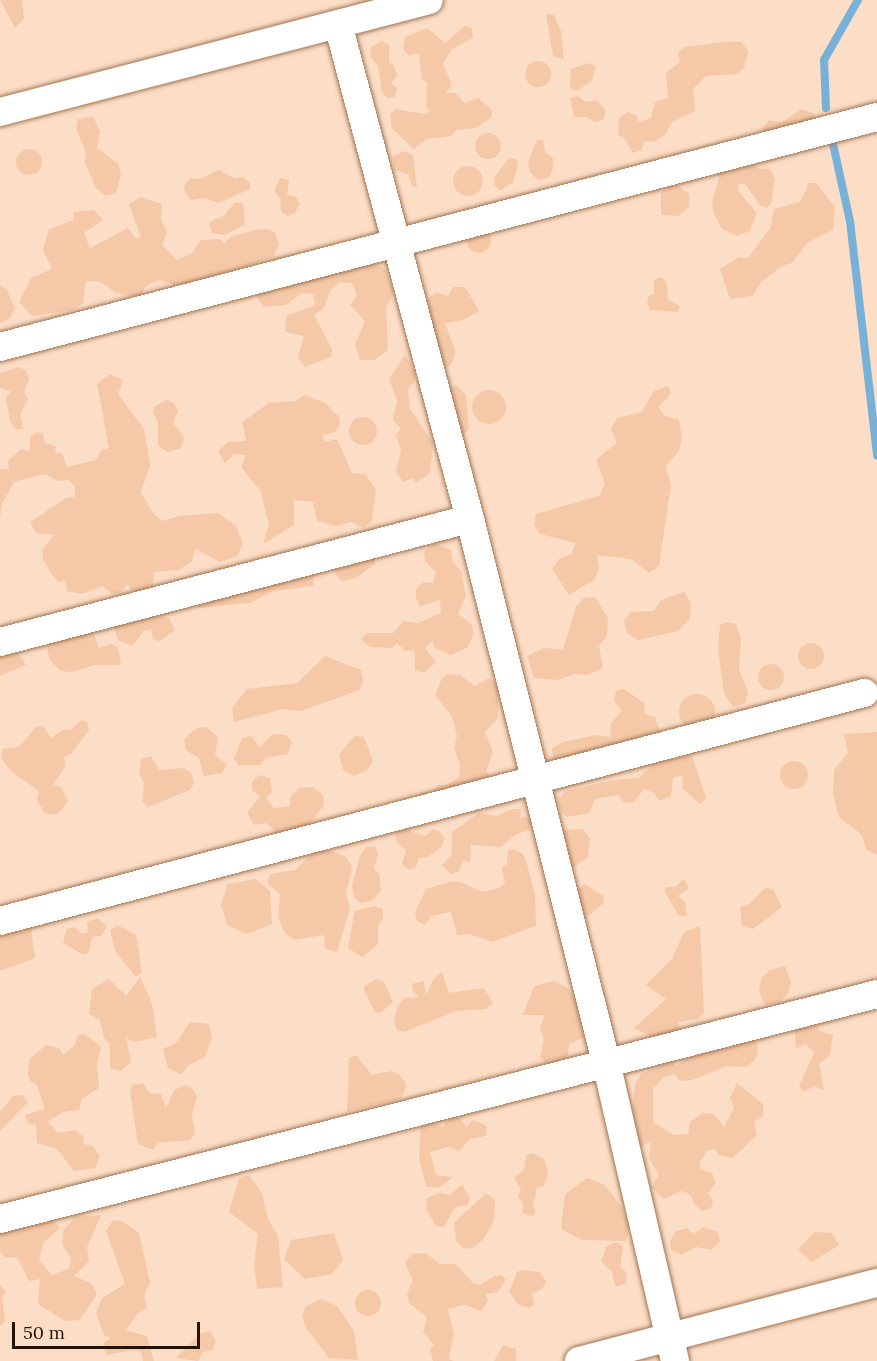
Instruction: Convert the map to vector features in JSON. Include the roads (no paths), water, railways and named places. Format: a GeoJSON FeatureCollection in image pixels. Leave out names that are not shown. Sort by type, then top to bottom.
{"type":"FeatureCollection","features":[{"type":"Feature","properties":{"kind":"street"},"geometry":{"type":"LineString","coordinates":[[0,112],[429,0]]}},
{"type":"Feature","properties":{"kind":"street"},"geometry":{"type":"LineString","coordinates":[[338,24],[470,519],[606,1062],[672,1349]]}},
{"type":"Feature","properties":{"kind":"street"},"geometry":{"type":"LineString","coordinates":[[0,347],[877,117]]}},
{"type":"Feature","properties":{"kind":"street"},"geometry":{"type":"LineString","coordinates":[[0,642],[470,519]]}},
{"type":"Feature","properties":{"kind":"street"},"geometry":{"type":"LineString","coordinates":[[0,921],[864,693]]}},
{"type":"Feature","properties":{"kind":"street"},"geometry":{"type":"LineString","coordinates":[[0,1219],[877,994]]}},
{"type":"Feature","properties":{"kind":"street"},"geometry":{"type":"LineString","coordinates":[[579,1361],[672,1349],[877,1282]]}},
{"type":"Feature","properties":{"kind":"waterway"},"geometry":{"type":"LineString","coordinates":[[826,108],[824,60],[858,0]]}},
{"type":"Feature","properties":{"kind":"waterway"},"geometry":{"type":"LineString","coordinates":[[833,144],[850,221],[877,455]]}}]}
